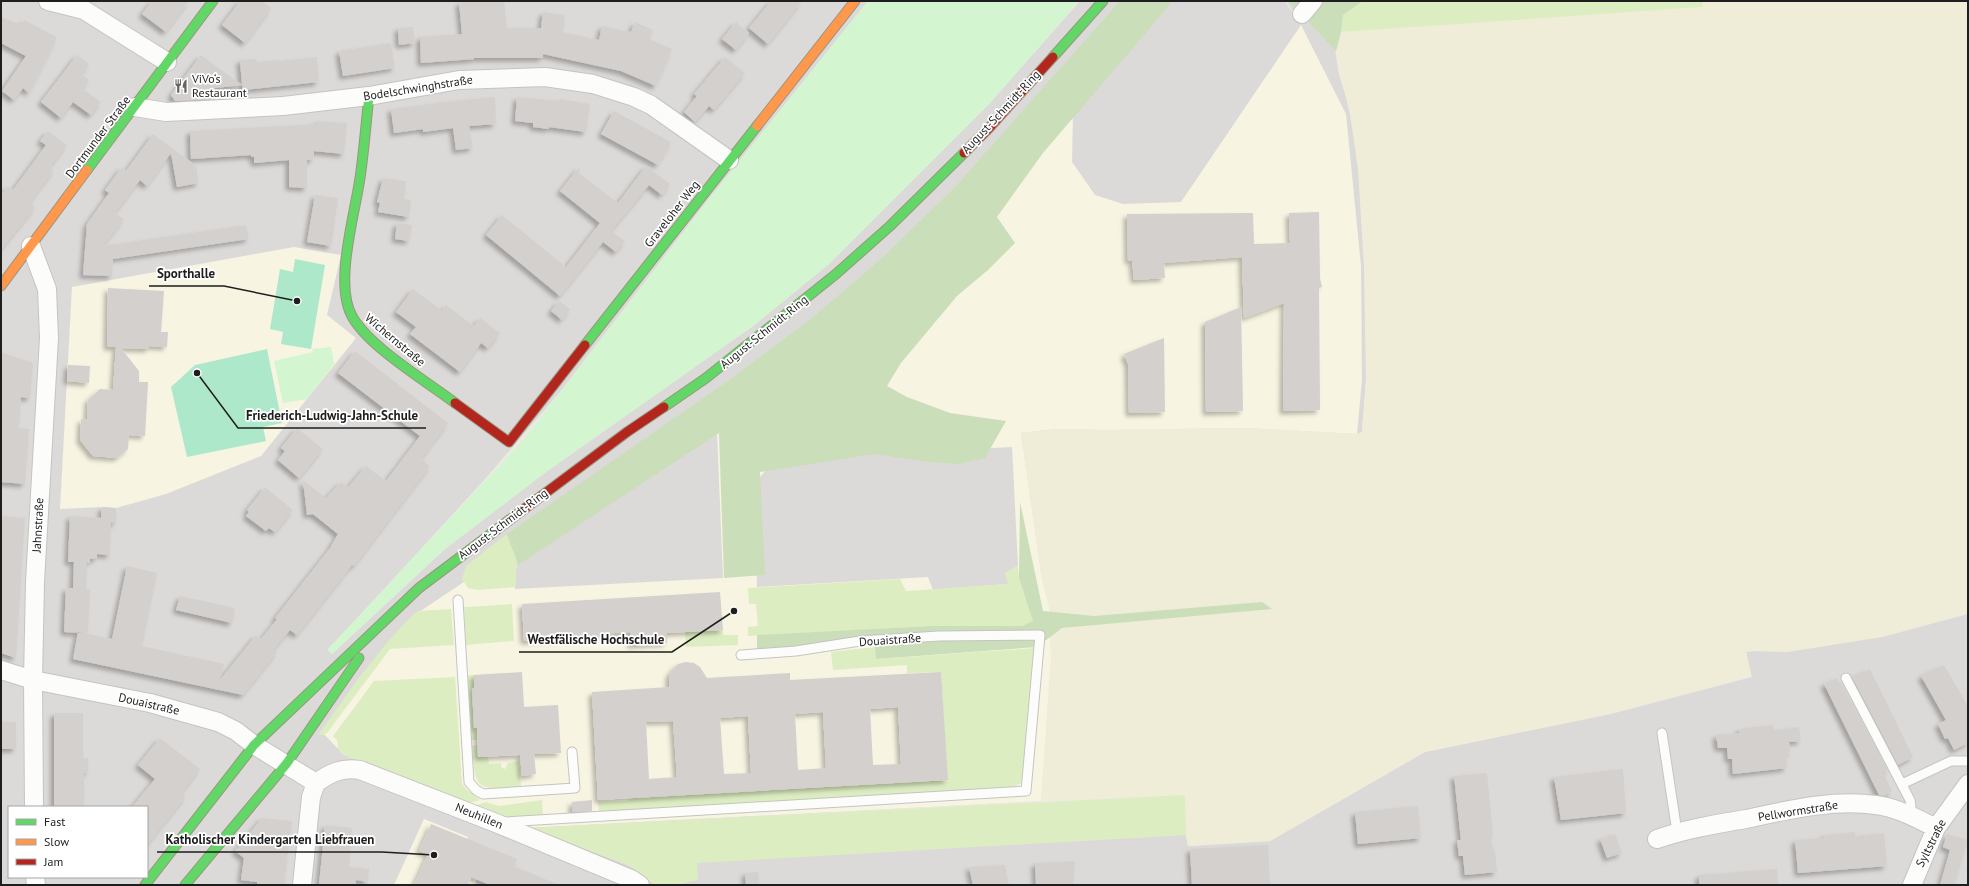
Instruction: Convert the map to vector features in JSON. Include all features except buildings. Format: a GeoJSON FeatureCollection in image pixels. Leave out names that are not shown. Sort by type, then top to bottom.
{"type":"FeatureCollection","features":[{"type":"Feature","properties":{"kind":"main road","name":"Dortmunder Straße"},"geometry":{"type":"LineString","coordinates":[[1,286],[213,1]]}},
{"type":"Feature","properties":{"kind":"main road","name":"Graveloher Weg"},"geometry":{"type":"LineString","coordinates":[[510,442],[729,160],[780,99],[855,1]]}},
{"type":"Feature","properties":{"kind":"main road","name":"August-Schmidt-Ring"},"geometry":{"type":"LineString","coordinates":[[145,885],[254,745],[386,619],[434,575],[627,432],[706,378],[836,274],[890,226],[989,128],[1103,1]]}},
{"type":"Feature","properties":{"kind":"main road","name":"Wichernstraße"},"geometry":{"type":"LineString","coordinates":[[369,96],[358,189],[348,249],[345,285],[346,305],[351,317],[376,344],[510,442]]}},
{"type":"Feature","properties":{"kind":"main road","name":"August-Schmidt-Ring"},"geometry":{"type":"LineString","coordinates":[[185,885],[286,763],[386,619]]}},
{"type":"Feature","properties":{"kind":"street"},"geometry":{"type":"LineString","coordinates":[[48,1],[84,10],[167,62]]}},
{"type":"Feature","properties":{"kind":"street","name":"Bodelschwinghstraße"},"geometry":{"type":"LineString","coordinates":[[135,107],[166,112],[283,106],[369,96],[459,80],[545,77],[570,80],[634,97],[651,105],[729,160]]}},
{"type":"Feature","properties":{"kind":"street","name":"Jahnstraße"},"geometry":{"type":"LineString","coordinates":[[31,246],[47,289],[49,338],[35,582],[33,680],[34,806]]}},
{"type":"Feature","properties":{"kind":"street","name":"Douaistraße"},"geometry":{"type":"LineString","coordinates":[[1,670],[33,680],[150,703],[218,722],[236,731],[254,745],[286,763],[316,783]]}},
{"type":"Feature","properties":{"kind":"street","name":"Neuhillen"},"geometry":{"type":"LineString","coordinates":[[316,783],[329,774],[343,769],[360,770],[496,823],[631,879],[640,885]]}},
{"type":"Feature","properties":{"kind":"street"},"geometry":{"type":"LineString","coordinates":[[302,885],[311,797],[316,783]]}},
{"type":"Feature","properties":{"kind":"street","name":"Syltstraße"},"geometry":{"type":"LineString","coordinates":[[1912,885],[1936,828],[1968,784]]}},
{"type":"Feature","properties":{"kind":"street","name":"Pellwormstraße"},"geometry":{"type":"LineString","coordinates":[[1657,839],[1677,832],[1795,809],[1846,803],[1876,805],[1902,810],[1936,828]]}},
{"type":"Feature","properties":{"kind":"lane"},"geometry":{"type":"LineString","coordinates":[[458,600],[469,782],[476,790],[483,794],[575,788],[572,752]]}},
{"type":"Feature","properties":{"kind":"lane","name":"Douaistraße"},"geometry":{"type":"LineString","coordinates":[[496,823],[1026,791],[1040,635],[939,636],[860,641],[796,651],[740,655]]}},
{"type":"Feature","properties":{"kind":"lane"},"geometry":{"type":"LineString","coordinates":[[1846,678],[1911,802],[1909,814]]}},
{"type":"Feature","properties":{"kind":"lane"},"geometry":{"type":"LineString","coordinates":[[1662,733],[1677,832]]}},
{"type":"Feature","properties":{"kind":"lane"},"geometry":{"type":"LineString","coordinates":[[1902,784],[1951,761],[1968,761]]}},
{"type":"Feature","properties":{"kind":"shaded area"},"geometry":{"type":"Polygon","coordinates":[[[1,1],[868,1],[711,196],[560,392],[486,478],[328,650],[332,654],[445,549],[546,472],[753,326],[829,264],[990,103],[1080,1],[1288,1],[1335,49],[1339,75],[1351,112],[1360,170],[1365,266],[1366,379],[1362,432],[1357,434],[1248,428],[1057,430],[1021,433],[1042,579],[1041,801],[691,820],[1186,835],[1188,846],[1270,841],[1425,752],[1611,714],[1752,677],[1746,652],[1882,637],[1968,614],[1968,885],[1,885],[1,1]]]}},
{"type":"Feature","properties":{"kind":"shaded area"},"geometry":{"type":"Polygon","coordinates":[[[1170,1],[1286,1],[1301,25],[1346,114],[1361,266],[1362,380],[1357,434],[1246,428],[1106,430],[1057,429],[1021,433],[1042,579],[1049,607],[1051,658],[1041,801],[526,828],[343,754],[322,732],[413,616],[748,392],[1170,1]]]}},
{"type":"Feature","properties":{"kind":"shaded area"},"geometry":{"type":"Polygon","coordinates":[[[1173,1],[1285,1],[1301,25],[1181,202],[1123,204],[1095,195],[1072,162],[1073,113],[1173,1]]]}},
{"type":"Feature","properties":{"kind":"shaded area"},"geometry":{"type":"Polygon","coordinates":[[[1363,1],[1968,1],[1968,613],[1882,637],[1788,652],[1746,651],[1751,676],[1608,714],[1425,752],[1270,841],[1188,846],[1186,835],[1185,795],[1041,801],[1051,658],[1049,607],[1042,579],[1021,433],[1057,429],[1106,430],[1246,428],[1357,434],[1362,432],[1366,380],[1364,266],[1358,169],[1350,114],[1336,51],[1341,32],[1343,15],[1363,1]]]}},
{"type":"Feature","properties":{"kind":"shaded area"},"geometry":{"type":"Polygon","coordinates":[[[294,247],[341,255],[327,315],[356,338],[261,456],[166,494],[116,508],[102,507],[60,509],[72,287],[294,247]]]}},
{"type":"Feature","properties":{"kind":"shaded area"},"geometry":{"type":"Polygon","coordinates":[[[717,432],[723,578],[515,589],[514,565],[717,432]]]}},
{"type":"Feature","properties":{"kind":"shaded area"},"geometry":{"type":"Polygon","coordinates":[[[1012,447],[1018,566],[1005,573],[1009,584],[933,590],[928,577],[757,587],[754,485],[765,471],[877,451],[896,453],[1012,447]]]}},
{"type":"Feature","properties":{"kind":"shaded area"},"geometry":{"type":"Polygon","coordinates":[[[424,819],[468,837],[455,869],[477,879],[475,885],[394,885],[424,819]]]}},
{"type":"Feature","properties":{"kind":"green space"},"geometry":{"type":"Polygon","coordinates":[[[868,1],[1079,1],[990,103],[829,264],[753,326],[546,472],[445,549],[332,654],[327,650],[526,437],[711,196],[868,1]]]}},
{"type":"Feature","properties":{"kind":"green space"},"geometry":{"type":"Polygon","coordinates":[[[1120,1],[1173,1],[1043,153],[997,217],[1015,243],[988,270],[957,296],[901,363],[887,386],[907,397],[950,413],[1006,421],[985,458],[959,464],[929,462],[874,454],[760,472],[765,575],[724,578],[719,433],[518,565],[507,534],[725,383],[812,318],[882,258],[956,186],[1120,1]]]}},
{"type":"Feature","properties":{"kind":"green space"},"geometry":{"type":"Polygon","coordinates":[[[1288,1],[1363,1],[1343,15],[1341,32],[1336,51],[1288,1]]]}},
{"type":"Feature","properties":{"kind":"green space"},"geometry":{"type":"Polygon","coordinates":[[[1363,1],[1703,1],[1702,7],[1341,32],[1343,15],[1363,1]]]}},
{"type":"Feature","properties":{"kind":"green space"},"geometry":{"type":"Polygon","coordinates":[[[295,259],[325,265],[311,349],[281,344],[283,332],[270,329],[280,269],[293,272],[295,259]]]}},
{"type":"Feature","properties":{"kind":"green space"},"geometry":{"type":"Polygon","coordinates":[[[331,347],[334,364],[307,399],[283,403],[274,361],[313,352],[312,349],[331,347]]]}},
{"type":"Feature","properties":{"kind":"green space"},"geometry":{"type":"Polygon","coordinates":[[[267,349],[282,423],[263,427],[266,441],[187,457],[171,387],[195,365],[267,349]]]}},
{"type":"Feature","properties":{"kind":"green space"},"geometry":{"type":"Polygon","coordinates":[[[1020,502],[1043,611],[1094,616],[1262,602],[1272,609],[1062,628],[1037,647],[876,659],[874,637],[757,650],[757,635],[930,626],[1022,626],[1033,621],[1019,578],[1020,502]]]}},
{"type":"Feature","properties":{"kind":"green space"},"geometry":{"type":"Polygon","coordinates":[[[507,534],[518,565],[516,570],[516,587],[477,590],[468,588],[462,579],[466,566],[507,534]]]}},
{"type":"Feature","properties":{"kind":"green space"},"geometry":{"type":"Polygon","coordinates":[[[1018,566],[1019,578],[1034,621],[1022,626],[930,626],[748,636],[748,627],[758,626],[756,604],[749,604],[748,588],[900,579],[906,591],[1008,584],[1005,573],[1018,566]]]}},
{"type":"Feature","properties":{"kind":"green space"},"geometry":{"type":"Polygon","coordinates":[[[512,604],[514,641],[466,645],[464,607],[512,604]]]}},
{"type":"Feature","properties":{"kind":"green space"},"geometry":{"type":"Polygon","coordinates":[[[451,609],[454,645],[390,649],[327,733],[318,735],[358,679],[390,639],[413,615],[418,611],[451,609]]]}},
{"type":"Feature","properties":{"kind":"green space"},"geometry":{"type":"Polygon","coordinates":[[[723,630],[723,635],[738,635],[738,645],[686,647],[685,632],[723,630]]]}},
{"type":"Feature","properties":{"kind":"green space"},"geometry":{"type":"Polygon","coordinates":[[[875,647],[877,659],[1035,648],[1023,777],[1021,783],[1010,789],[599,813],[598,802],[628,801],[628,798],[947,780],[941,672],[907,673],[907,665],[833,670],[831,652],[875,647]]]}},
{"type":"Feature","properties":{"kind":"green space"},"geometry":{"type":"Polygon","coordinates":[[[474,675],[477,740],[471,740],[467,676],[474,675]]]}},
{"type":"Feature","properties":{"kind":"green space"},"geometry":{"type":"Polygon","coordinates":[[[455,677],[462,783],[466,789],[480,800],[465,804],[348,757],[338,749],[337,740],[333,736],[374,681],[455,677]]]}},
{"type":"Feature","properties":{"kind":"green space"},"geometry":{"type":"Polygon","coordinates":[[[478,745],[478,757],[488,757],[489,764],[501,763],[501,767],[505,769],[508,763],[519,761],[521,787],[495,788],[481,785],[477,780],[473,761],[472,746],[478,745]]]}},
{"type":"Feature","properties":{"kind":"green space"},"geometry":{"type":"Polygon","coordinates":[[[1185,795],[1186,835],[697,863],[698,880],[676,885],[655,885],[628,865],[526,828],[1185,795]]]}},
{"type":"Feature","properties":{"kind":"green space"},"geometry":{"type":"Polygon","coordinates":[[[542,800],[543,816],[573,815],[508,819],[471,807],[486,802],[499,806],[542,800]]]}},
{"type":"Feature","properties":{"kind":"traffic: fast"},"geometry":{"type":"LineString","coordinates":[[87,170],[213,1]]}},
{"type":"Feature","properties":{"kind":"traffic: fast"},"geometry":{"type":"LineString","coordinates":[[1053,57],[1103,1]]}},
{"type":"Feature","properties":{"kind":"traffic: fast"},"geometry":{"type":"LineString","coordinates":[[369,96],[360,178],[347,250],[345,269],[347,304],[353,318],[372,341],[400,364],[455,403]]}},
{"type":"Feature","properties":{"kind":"traffic: fast"},"geometry":{"type":"LineString","coordinates":[[585,345],[757,126]]}},
{"type":"Feature","properties":{"kind":"traffic: fast"},"geometry":{"type":"LineString","coordinates":[[664,407],[706,378],[836,274],[890,226],[964,153]]}},
{"type":"Feature","properties":{"kind":"traffic: fast"},"geometry":{"type":"LineString","coordinates":[[145,885],[254,745],[419,588],[508,521]]}},
{"type":"Feature","properties":{"kind":"traffic: fast"},"geometry":{"type":"LineString","coordinates":[[185,885],[287,763],[359,658]]}},
{"type":"Feature","properties":{"kind":"traffic: slow"},"geometry":{"type":"LineString","coordinates":[[757,126],[855,1]]}},
{"type":"Feature","properties":{"kind":"traffic: slow"},"geometry":{"type":"LineString","coordinates":[[1,286],[87,170]]}},
{"type":"Feature","properties":{"kind":"traffic: jam"},"geometry":{"type":"LineString","coordinates":[[964,153],[989,128],[1053,57]]}},
{"type":"Feature","properties":{"kind":"traffic: jam"},"geometry":{"type":"LineString","coordinates":[[455,403],[509,442],[585,345]]}},
{"type":"Feature","properties":{"kind":"traffic: jam"},"geometry":{"type":"LineString","coordinates":[[508,521],[627,432],[664,407]]}},
{"type":"Feature","properties":{"kind":"place","name":"ViVo‘s Restaurant"},"geometry":{"type":"Point","coordinates":[181,86]}},
{"type":"Feature","properties":{"kind":"place","name":"Sporthalle"},"geometry":{"type":"Point","coordinates":[297,301]}},
{"type":"Feature","properties":{"kind":"place","name":"Friederich-Ludwig-Jahn-Schule"},"geometry":{"type":"Point","coordinates":[197,373]}},
{"type":"Feature","properties":{"kind":"place","name":"Westfälische Hochschule"},"geometry":{"type":"Point","coordinates":[734,611]}},
{"type":"Feature","properties":{"kind":"place","name":"Katholischer Kindergarten Liebfrauen"},"geometry":{"type":"Point","coordinates":[434,855]}}]}
